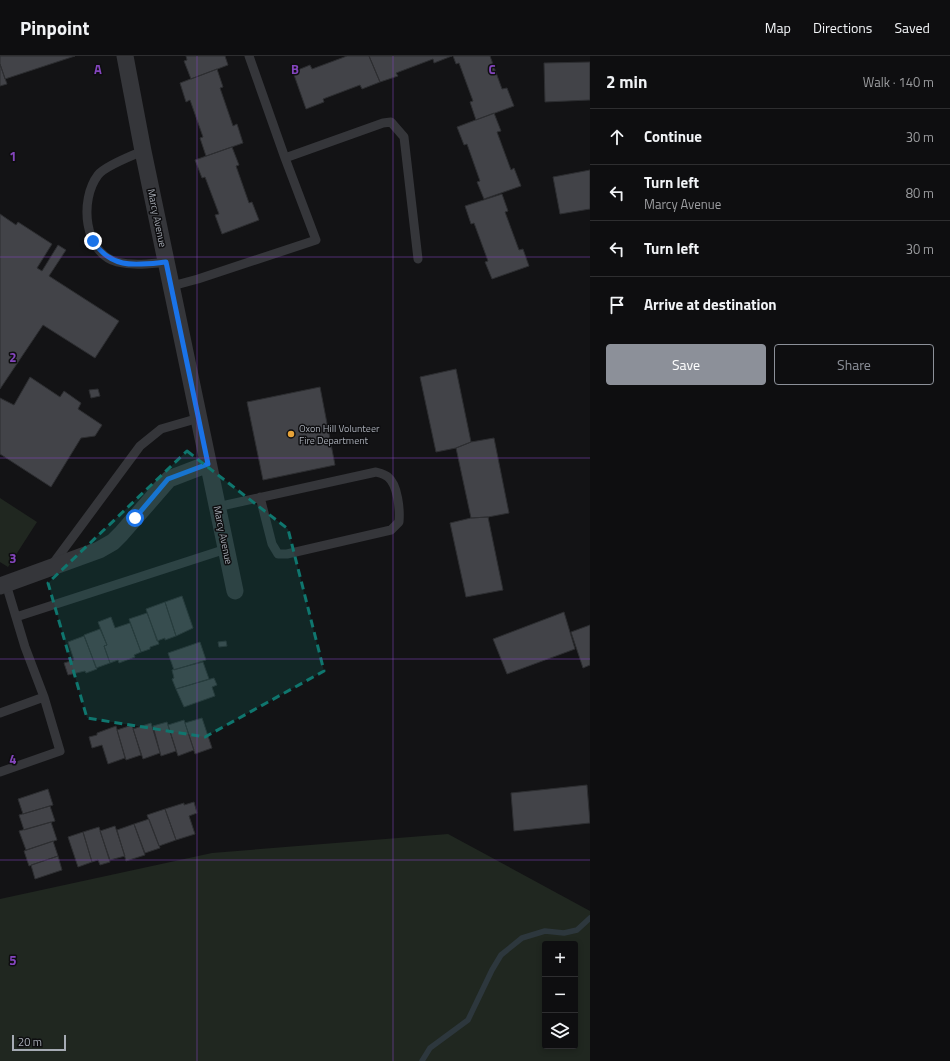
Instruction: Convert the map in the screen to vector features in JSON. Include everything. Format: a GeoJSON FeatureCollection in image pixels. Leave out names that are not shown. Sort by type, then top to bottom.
{"type":"FeatureCollection","features":[{"type":"Feature","properties":{"kind":"street","name":"Marcy Avenue"},"geometry":{"type":"LineString","coordinates":[[125,56],[143,151],[235,592]]}},
{"type":"Feature","properties":{"kind":"street"},"geometry":{"type":"LineString","coordinates":[[3,585],[99,550],[113,542],[168,479],[208,464]]}},
{"type":"Feature","properties":{"kind":"lane"},"geometry":{"type":"LineString","coordinates":[[172,286],[198,279],[316,240],[249,56]]}},
{"type":"Feature","properties":{"kind":"lane"},"geometry":{"type":"LineString","coordinates":[[285,158],[382,123],[391,122],[404,137],[418,258]]}},
{"type":"Feature","properties":{"kind":"lane"},"geometry":{"type":"LineString","coordinates":[[143,151],[116,163],[98,175],[89,194],[87,223],[93,241],[99,250],[108,258],[117,262],[133,264],[166,262]]}},
{"type":"Feature","properties":{"kind":"lane"},"geometry":{"type":"LineString","coordinates":[[50,568],[140,446],[161,428],[199,418]]}},
{"type":"Feature","properties":{"kind":"lane"},"geometry":{"type":"LineString","coordinates":[[217,507],[260,497],[376,472],[388,476],[394,484],[400,510],[399,522],[391,530],[287,554],[278,554],[272,544],[260,497]]}},
{"type":"Feature","properties":{"kind":"lane"},"geometry":{"type":"LineString","coordinates":[[16,617],[226,549]]}},
{"type":"Feature","properties":{"kind":"lane"},"geometry":{"type":"LineString","coordinates":[[0,772],[60,751],[44,697],[24,647],[16,617],[3,585]]}},
{"type":"Feature","properties":{"kind":"lane"},"geometry":{"type":"LineString","coordinates":[[0,713],[44,697]]}},
{"type":"Feature","properties":{"kind":"highlighted area"},"geometry":{"type":"Polygon","coordinates":[[[187,451],[288,529],[324,671],[205,737],[87,718],[48,583],[187,451]]]}},
{"type":"Feature","properties":{"kind":"shaded area"},"geometry":{"type":"Polygon","coordinates":[[[0,498],[37,522],[8,567],[0,562],[0,498]]]}},
{"type":"Feature","properties":{"kind":"shaded area"},"geometry":{"type":"Polygon","coordinates":[[[448,834],[590,911],[590,1061],[0,1061],[0,899],[212,853],[448,834]]]}},
{"type":"Feature","properties":{"kind":"building"},"geometry":{"type":"Polygon","coordinates":[[[0,56],[75,56],[5,79],[0,64],[0,56]]]}},
{"type":"Feature","properties":{"kind":"building"},"geometry":{"type":"Polygon","coordinates":[[[186,56],[225,56],[228,65],[191,79],[184,61],[187,60],[186,56]]]}},
{"type":"Feature","properties":{"kind":"building"},"geometry":{"type":"Polygon","coordinates":[[[347,56],[369,56],[380,82],[362,89],[360,85],[323,99],[324,102],[306,109],[293,72],[310,65],[312,69],[347,56]]]}},
{"type":"Feature","properties":{"kind":"building"},"geometry":{"type":"Polygon","coordinates":[[[369,56],[452,56],[434,63],[433,59],[396,73],[398,76],[380,82],[369,56]]]}},
{"type":"Feature","properties":{"kind":"building"},"geometry":{"type":"Polygon","coordinates":[[[453,56],[490,56],[502,89],[507,88],[514,106],[476,120],[470,102],[473,101],[459,63],[456,64],[453,56]]]}},
{"type":"Feature","properties":{"kind":"building"},"geometry":{"type":"Polygon","coordinates":[[[590,62],[590,100],[545,102],[544,63],[590,62]]]}},
{"type":"Feature","properties":{"kind":"building"},"geometry":{"type":"Polygon","coordinates":[[[0,64],[7,84],[0,86],[0,64]]]}},
{"type":"Feature","properties":{"kind":"building"},"geometry":{"type":"Polygon","coordinates":[[[217,69],[223,87],[220,88],[233,126],[237,124],[243,143],[206,156],[200,138],[203,137],[190,100],[186,102],[180,83],[217,69]]]}},
{"type":"Feature","properties":{"kind":"building"},"geometry":{"type":"Polygon","coordinates":[[[494,113],[501,131],[497,132],[511,170],[514,168],[521,186],[484,199],[477,182],[480,181],[467,144],[464,145],[457,127],[494,113]]]}},
{"type":"Feature","properties":{"kind":"building"},"geometry":{"type":"Polygon","coordinates":[[[232,147],[239,165],[236,166],[249,203],[252,202],[259,220],[222,234],[215,215],[219,214],[205,177],[202,178],[195,160],[232,147]]]}},
{"type":"Feature","properties":{"kind":"building"},"geometry":{"type":"Polygon","coordinates":[[[590,170],[590,209],[560,214],[553,177],[590,170]]]}},
{"type":"Feature","properties":{"kind":"building"},"geometry":{"type":"Polygon","coordinates":[[[502,194],[508,211],[505,212],[519,250],[523,249],[529,266],[492,279],[485,262],[488,261],[474,223],[471,224],[465,206],[502,194]]]}},
{"type":"Feature","properties":{"kind":"building"},"geometry":{"type":"Polygon","coordinates":[[[0,214],[16,225],[18,222],[52,244],[37,268],[42,271],[58,245],[66,250],[49,276],[119,321],[95,358],[43,325],[0,389],[0,214]]]}},
{"type":"Feature","properties":{"kind":"building"},"geometry":{"type":"Polygon","coordinates":[[[456,369],[471,442],[456,448],[436,452],[420,377],[456,369]]]}},
{"type":"Feature","properties":{"kind":"building"},"geometry":{"type":"Polygon","coordinates":[[[30,377],[60,397],[64,391],[81,403],[78,409],[102,425],[95,436],[81,438],[51,487],[0,454],[0,398],[14,405],[30,377]]]}},
{"type":"Feature","properties":{"kind":"building","name":"Oxon Hill Volunteer Fire Department"},"geometry":{"type":"Polygon","coordinates":[[[320,387],[335,465],[263,480],[247,402],[320,387]]]}},
{"type":"Feature","properties":{"kind":"building"},"geometry":{"type":"Polygon","coordinates":[[[98,389],[100,396],[91,398],[89,390],[98,389]]]}},
{"type":"Feature","properties":{"kind":"building"},"geometry":{"type":"Polygon","coordinates":[[[494,438],[509,513],[488,517],[471,518],[456,448],[471,442],[494,438]]]}},
{"type":"Feature","properties":{"kind":"building"},"geometry":{"type":"Polygon","coordinates":[[[488,517],[503,590],[466,597],[450,523],[471,518],[488,517]]]}},
{"type":"Feature","properties":{"kind":"building"},"geometry":{"type":"Polygon","coordinates":[[[182,596],[193,628],[176,636],[165,602],[182,596]]]}},
{"type":"Feature","properties":{"kind":"building"},"geometry":{"type":"Polygon","coordinates":[[[165,602],[176,636],[157,641],[146,609],[165,602]]]}},
{"type":"Feature","properties":{"kind":"building"},"geometry":{"type":"Polygon","coordinates":[[[564,612],[575,649],[507,674],[493,639],[564,612]]]}},
{"type":"Feature","properties":{"kind":"building"},"geometry":{"type":"Polygon","coordinates":[[[147,613],[159,644],[141,652],[129,619],[147,613]]]}},
{"type":"Feature","properties":{"kind":"building"},"geometry":{"type":"Polygon","coordinates":[[[111,617],[115,628],[130,623],[141,652],[134,655],[135,657],[119,663],[118,660],[110,663],[104,646],[107,645],[98,622],[111,617]]]}},
{"type":"Feature","properties":{"kind":"building"},"geometry":{"type":"Polygon","coordinates":[[[590,625],[590,665],[583,668],[571,632],[590,625]]]}},
{"type":"Feature","properties":{"kind":"building"},"geometry":{"type":"Polygon","coordinates":[[[100,629],[107,645],[104,646],[110,663],[96,668],[84,635],[100,629]]]}},
{"type":"Feature","properties":{"kind":"building"},"geometry":{"type":"Polygon","coordinates":[[[84,636],[97,669],[86,673],[85,671],[68,675],[64,663],[74,660],[68,642],[84,636]]]}},
{"type":"Feature","properties":{"kind":"building"},"geometry":{"type":"Polygon","coordinates":[[[226,641],[227,646],[219,647],[218,642],[226,641]]]}},
{"type":"Feature","properties":{"kind":"building"},"geometry":{"type":"Polygon","coordinates":[[[200,642],[206,660],[174,670],[168,653],[200,642]]]}},
{"type":"Feature","properties":{"kind":"building"},"geometry":{"type":"Polygon","coordinates":[[[203,662],[209,679],[176,689],[172,679],[174,678],[172,670],[203,662]]]}},
{"type":"Feature","properties":{"kind":"building"},"geometry":{"type":"Polygon","coordinates":[[[214,678],[217,685],[212,687],[215,696],[184,707],[176,689],[214,678]]]}},
{"type":"Feature","properties":{"kind":"building"},"geometry":{"type":"Polygon","coordinates":[[[202,718],[212,748],[195,754],[185,723],[202,718]]]}},
{"type":"Feature","properties":{"kind":"building"},"geometry":{"type":"Polygon","coordinates":[[[184,720],[194,750],[178,756],[168,725],[184,720]]]}},
{"type":"Feature","properties":{"kind":"building"},"geometry":{"type":"Polygon","coordinates":[[[167,722],[176,751],[161,756],[153,726],[167,722]]]}},
{"type":"Feature","properties":{"kind":"building"},"geometry":{"type":"Polygon","coordinates":[[[151,723],[160,753],[143,759],[133,729],[151,723]]]}},
{"type":"Feature","properties":{"kind":"building"},"geometry":{"type":"Polygon","coordinates":[[[132,725],[141,755],[126,760],[117,730],[132,725]]]}},
{"type":"Feature","properties":{"kind":"building"},"geometry":{"type":"Polygon","coordinates":[[[116,726],[125,758],[108,764],[102,745],[92,748],[89,737],[116,726]]]}},
{"type":"Feature","properties":{"kind":"building"},"geometry":{"type":"Polygon","coordinates":[[[587,785],[590,823],[514,831],[511,793],[587,785]]]}},
{"type":"Feature","properties":{"kind":"building"},"geometry":{"type":"Polygon","coordinates":[[[48,789],[53,805],[23,814],[18,799],[48,789]]]}},
{"type":"Feature","properties":{"kind":"building"},"geometry":{"type":"Polygon","coordinates":[[[194,802],[197,813],[189,816],[195,834],[176,840],[165,809],[184,803],[184,805],[194,802]]]}},
{"type":"Feature","properties":{"kind":"building"},"geometry":{"type":"Polygon","coordinates":[[[50,806],[55,821],[24,830],[19,815],[50,806]]]}},
{"type":"Feature","properties":{"kind":"building"},"geometry":{"type":"Polygon","coordinates":[[[165,809],[176,840],[159,846],[147,815],[165,809]]]}},
{"type":"Feature","properties":{"kind":"building"},"geometry":{"type":"Polygon","coordinates":[[[149,819],[160,848],[145,853],[134,824],[149,819]]]}},
{"type":"Feature","properties":{"kind":"building"},"geometry":{"type":"Polygon","coordinates":[[[51,822],[57,840],[26,850],[19,831],[51,822]]]}},
{"type":"Feature","properties":{"kind":"building"},"geometry":{"type":"Polygon","coordinates":[[[134,824],[145,855],[126,861],[117,830],[134,824]]]}},
{"type":"Feature","properties":{"kind":"building"},"geometry":{"type":"Polygon","coordinates":[[[115,826],[125,856],[110,860],[100,831],[115,826]]]}},
{"type":"Feature","properties":{"kind":"building"},"geometry":{"type":"Polygon","coordinates":[[[99,827],[110,862],[100,865],[98,860],[92,862],[83,832],[99,827]]]}},
{"type":"Feature","properties":{"kind":"building"},"geometry":{"type":"Polygon","coordinates":[[[83,832],[92,862],[78,867],[68,837],[83,832]]]}},
{"type":"Feature","properties":{"kind":"building"},"geometry":{"type":"Polygon","coordinates":[[[53,841],[58,856],[29,866],[24,851],[53,841]]]}},
{"type":"Feature","properties":{"kind":"building"},"geometry":{"type":"Polygon","coordinates":[[[58,856],[62,870],[35,879],[31,865],[58,856]]]}},
{"type":"Feature","properties":{"kind":"waterway"},"geometry":{"type":"LineString","coordinates":[[422,1061],[430,1048],[468,1020],[492,970],[501,955],[522,938],[545,931],[564,933],[577,930],[590,918]]}},
{"type":"Feature","properties":{"kind":"place","name":"Oxon Hill Volunteer Fire Department"},"geometry":{"type":"Point","coordinates":[291,434]}},
{"type":"Feature","properties":{"kind":"route"},"geometry":{"type":"LineString","coordinates":[[93,241],[99,250],[108,258],[117,262],[146,264],[166,262],[208,464],[168,479],[135,518]]}}]}
